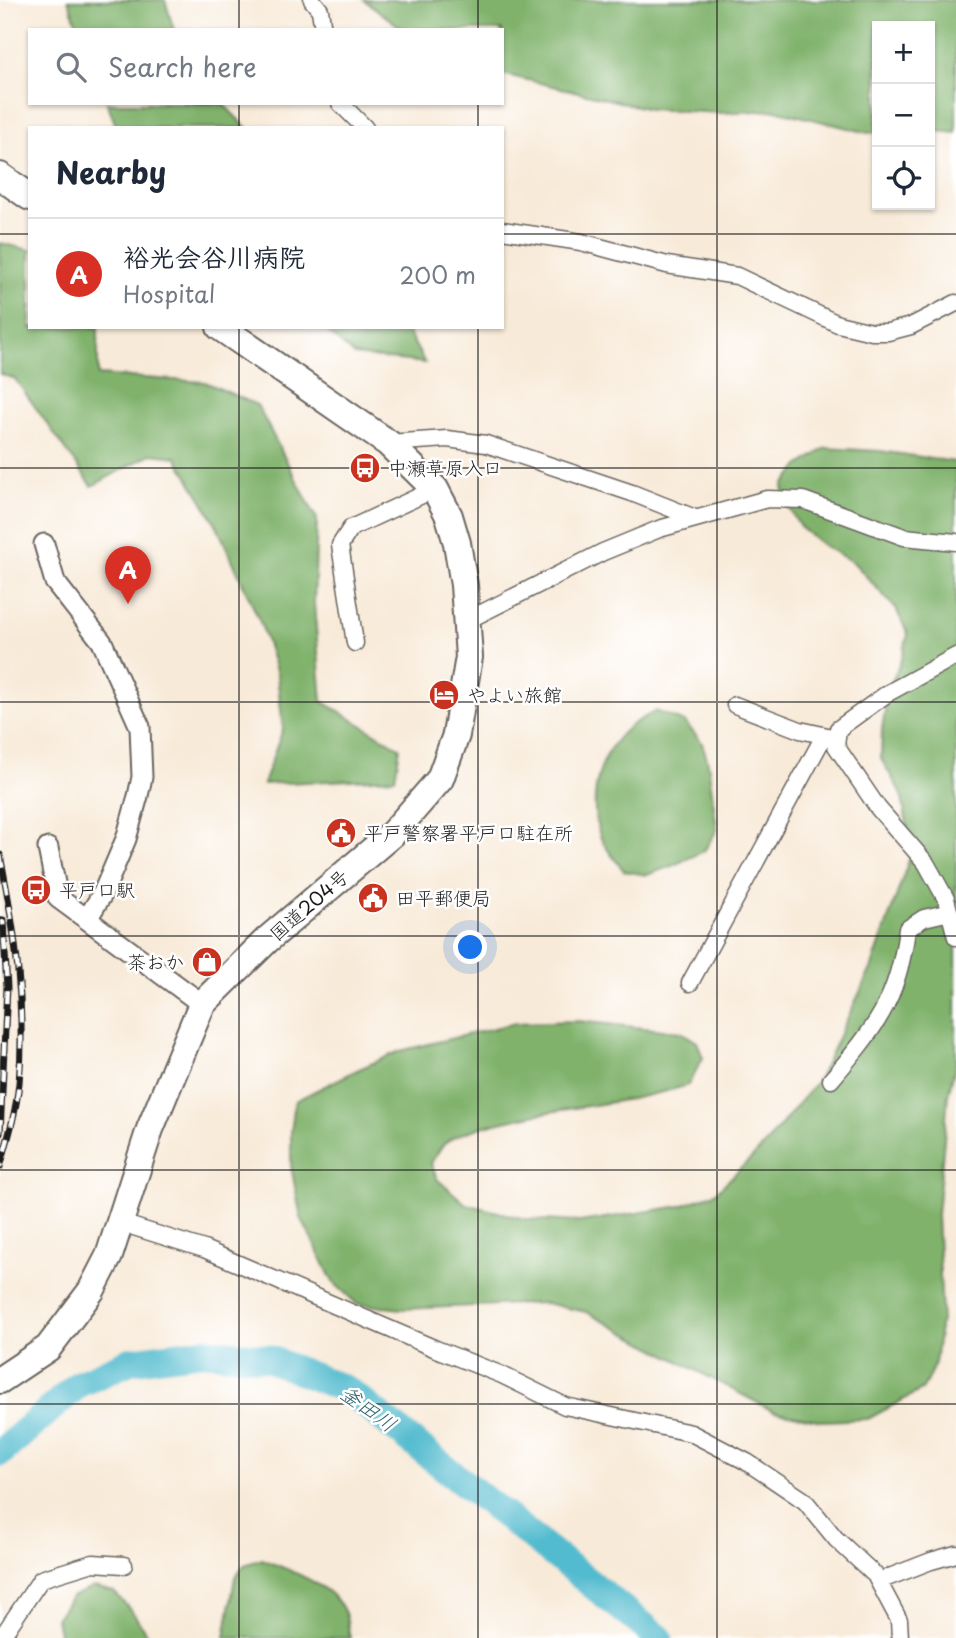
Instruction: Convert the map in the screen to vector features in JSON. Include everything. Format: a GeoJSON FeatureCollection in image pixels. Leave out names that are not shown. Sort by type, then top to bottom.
{"type":"FeatureCollection","features":[{"type":"Feature","properties":{"kind":"highway"},"geometry":{"type":"LineString","coordinates":[[0,176],[28,196]]}},
{"type":"Feature","properties":{"kind":"highway","name":"国道204号"},"geometry":{"type":"LineString","coordinates":[[0,1380],[48,1348],[91,1291],[108,1256],[150,1129],[202,1004],[267,940],[393,834],[440,779],[456,735],[469,657],[464,585],[449,516],[435,489],[388,443],[223,329]]}},
{"type":"Feature","properties":{"kind":"street"},"geometry":{"type":"LineString","coordinates":[[313,0],[320,10],[323,28]]}},
{"type":"Feature","properties":{"kind":"street"},"geometry":{"type":"LineString","coordinates":[[343,105],[363,126]]}},
{"type":"Feature","properties":{"kind":"street"},"geometry":{"type":"LineString","coordinates":[[504,230],[581,242],[667,265],[737,276],[838,324],[872,332],[911,327],[956,303]]}},
{"type":"Feature","properties":{"kind":"street"},"geometry":{"type":"LineString","coordinates":[[388,443],[447,439],[486,443],[632,493],[695,518]]}},
{"type":"Feature","properties":{"kind":"street"},"geometry":{"type":"LineString","coordinates":[[355,643],[340,545],[351,528],[435,489]]}},
{"type":"Feature","properties":{"kind":"street"},"geometry":{"type":"LineString","coordinates":[[466,621],[603,552],[659,529],[766,499],[803,500],[904,537],[956,542]]}},
{"type":"Feature","properties":{"kind":"street"},"geometry":{"type":"LineString","coordinates":[[44,544],[55,582],[102,642],[140,727],[142,777],[138,796],[126,839],[103,893],[87,919]]}},
{"type":"Feature","properties":{"kind":"street"},"geometry":{"type":"LineString","coordinates":[[690,983],[830,737],[888,693],[956,656]]}},
{"type":"Feature","properties":{"kind":"street"},"geometry":{"type":"LineString","coordinates":[[735,705],[800,730],[830,737],[866,790],[926,863],[951,902],[956,937]]}},
{"type":"Feature","properties":{"kind":"street"},"geometry":{"type":"LineString","coordinates":[[48,848],[58,898],[202,1004]]}},
{"type":"Feature","properties":{"kind":"street"},"geometry":{"type":"LineString","coordinates":[[831,1080],[872,1032],[890,1000],[903,959],[906,929],[951,902]]}},
{"type":"Feature","properties":{"kind":"street"},"geometry":{"type":"LineString","coordinates":[[118,1222],[204,1249],[502,1375],[565,1406],[691,1433],[747,1462],[805,1501],[836,1539],[879,1581],[899,1620],[901,1638]]}},
{"type":"Feature","properties":{"kind":"street"},"geometry":{"type":"LineString","coordinates":[[879,1581],[956,1554]]}},
{"type":"Feature","properties":{"kind":"street"},"geometry":{"type":"LineString","coordinates":[[1,1638],[41,1579],[93,1563],[124,1565]]}},
{"type":"Feature","properties":{"kind":"green space"},"geometry":{"type":"Polygon","coordinates":[[[68,0],[165,0],[173,28],[78,28],[68,0]]]}},
{"type":"Feature","properties":{"kind":"green space"},"geometry":{"type":"Polygon","coordinates":[[[364,0],[956,0],[956,133],[935,131],[935,21],[872,21],[872,133],[868,133],[775,110],[722,113],[649,109],[504,74],[504,28],[401,28],[364,0]]]}},
{"type":"Feature","properties":{"kind":"green space"},"geometry":{"type":"Polygon","coordinates":[[[108,105],[224,105],[245,126],[116,126],[108,105]]]}},
{"type":"Feature","properties":{"kind":"green space"},"geometry":{"type":"Polygon","coordinates":[[[0,243],[28,250],[28,329],[98,329],[98,375],[205,382],[257,405],[317,519],[314,603],[322,701],[400,748],[395,778],[263,784],[283,729],[277,674],[261,624],[216,524],[176,457],[151,454],[92,486],[15,379],[0,374],[0,243]]]}},
{"type":"Feature","properties":{"kind":"green space"},"geometry":{"type":"Polygon","coordinates":[[[324,329],[406,329],[425,363],[354,355],[324,329]]]}},
{"type":"Feature","properties":{"kind":"green space"},"geometry":{"type":"Polygon","coordinates":[[[826,448],[880,451],[956,462],[956,1062],[948,1096],[937,1215],[942,1312],[935,1363],[923,1389],[868,1419],[822,1421],[773,1411],[586,1312],[545,1303],[402,1309],[357,1304],[333,1282],[301,1218],[291,1166],[291,1132],[295,1101],[357,1070],[400,1051],[515,1023],[579,1021],[681,1032],[697,1042],[703,1058],[688,1085],[637,1098],[533,1115],[482,1127],[447,1142],[431,1163],[437,1179],[466,1204],[526,1219],[580,1222],[681,1206],[715,1193],[763,1147],[818,1080],[871,969],[912,851],[901,793],[881,759],[888,691],[902,658],[908,634],[896,609],[854,563],[824,546],[800,527],[786,503],[783,486],[799,466],[826,448]]]}},
{"type":"Feature","properties":{"kind":"green space"},"geometry":{"type":"Polygon","coordinates":[[[656,711],[685,722],[702,743],[708,762],[717,830],[704,851],[647,875],[624,871],[604,845],[596,821],[595,806],[599,775],[612,747],[621,734],[633,724],[656,711]]]}},
{"type":"Feature","properties":{"kind":"green space"},"geometry":{"type":"Polygon","coordinates":[[[262,1559],[308,1579],[330,1593],[344,1611],[350,1638],[225,1638],[235,1577],[244,1565],[262,1559]]]}},
{"type":"Feature","properties":{"kind":"green space"},"geometry":{"type":"Polygon","coordinates":[[[94,1587],[114,1592],[134,1614],[149,1638],[60,1638],[56,1619],[71,1597],[94,1587]]]}},
{"type":"Feature","properties":{"kind":"waterway","name":"釜田川"},"geometry":{"type":"LineString","coordinates":[[0,1453],[79,1384],[130,1361],[203,1351],[267,1358],[347,1390],[659,1638]]}},
{"type":"Feature","properties":{"kind":"railway"},"geometry":{"type":"LineString","coordinates":[[0,855],[14,940],[21,1026],[18,1094],[0,1167]]}},
{"type":"Feature","properties":{"kind":"railway"},"geometry":{"type":"LineString","coordinates":[[0,1133],[7,987],[3,920]]}},
{"type":"Feature","properties":{"kind":"place","name":"中瀬草原入口"},"geometry":{"type":"Point","coordinates":[365,468]}},
{"type":"Feature","properties":{"kind":"place","name":"裕光会谷川病院"},"geometry":{"type":"Point","coordinates":[128,604]}},
{"type":"Feature","properties":{"kind":"place","name":"やよい旅館"},"geometry":{"type":"Point","coordinates":[444,695]}},
{"type":"Feature","properties":{"kind":"place","name":"平戸警察署平戸口駐在所"},"geometry":{"type":"Point","coordinates":[341,833]}},
{"type":"Feature","properties":{"kind":"place","name":"平戸口駅"},"geometry":{"type":"Point","coordinates":[36,890]}},
{"type":"Feature","properties":{"kind":"place","name":"田平郵便局"},"geometry":{"type":"Point","coordinates":[373,898]}},
{"type":"Feature","properties":{"kind":"place","name":"茶おか"},"geometry":{"type":"Point","coordinates":[207,962]}}]}
